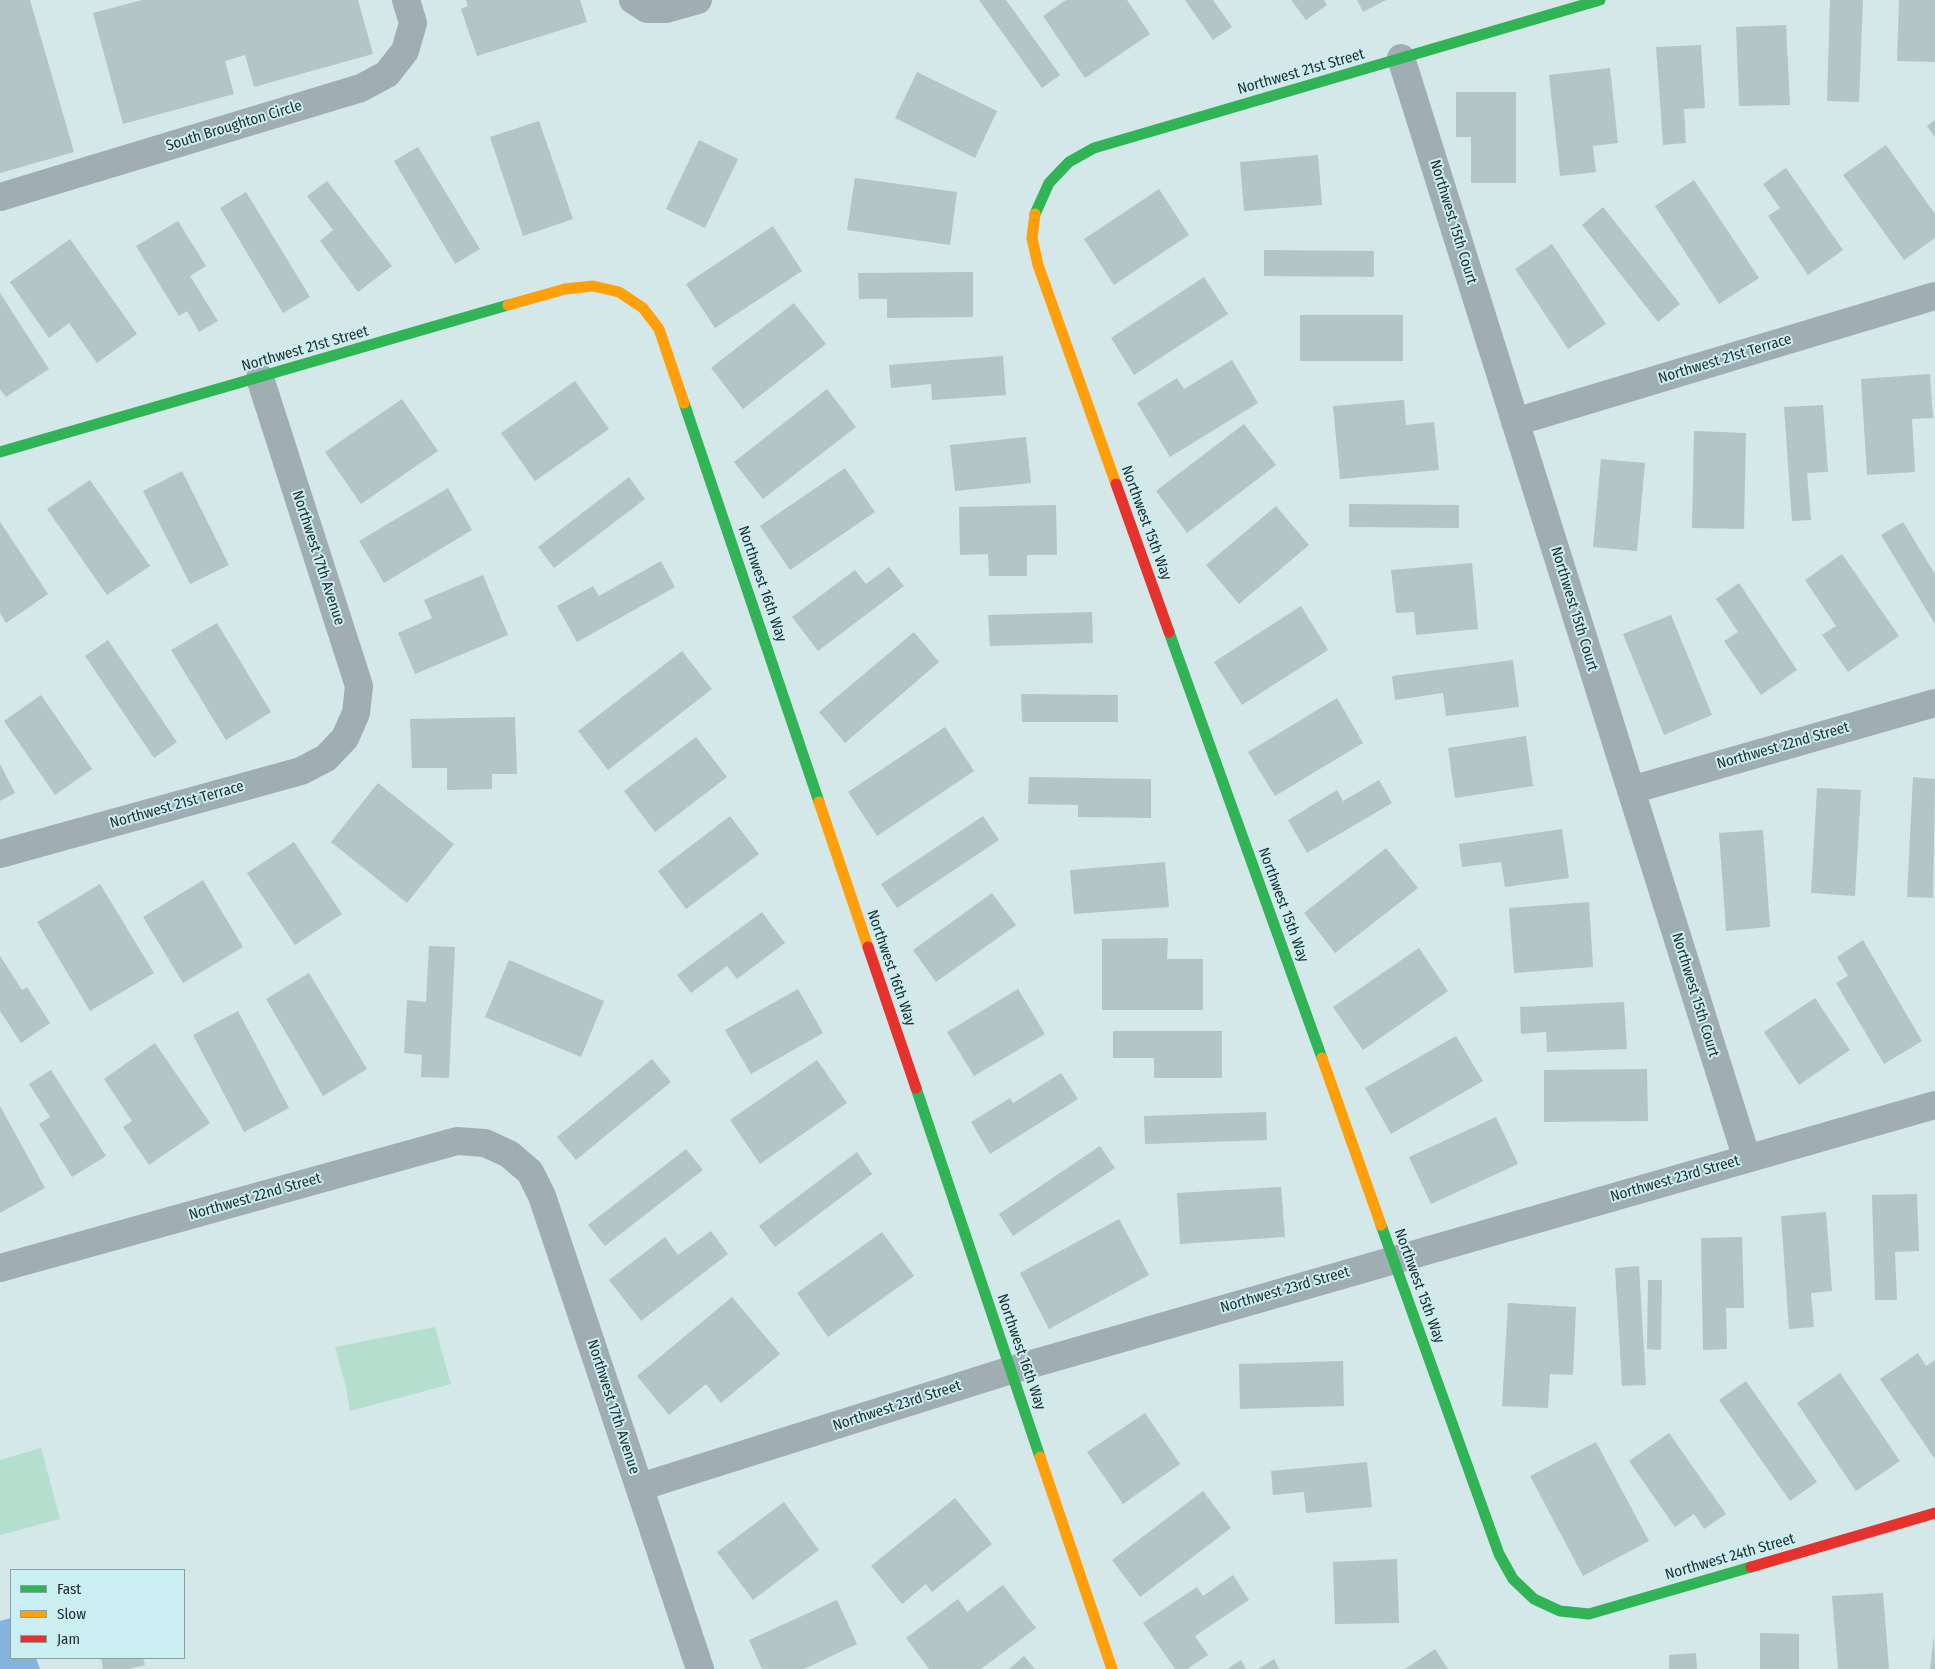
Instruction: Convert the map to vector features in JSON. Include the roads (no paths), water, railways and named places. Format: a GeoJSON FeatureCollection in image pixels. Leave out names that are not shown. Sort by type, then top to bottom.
{"type":"FeatureCollection","features":[{"type":"Feature","properties":{"kind":"street","name":"South Broughton Circle"},"geometry":{"type":"LineString","coordinates":[[0,197],[361,88],[387,74],[405,51],[413,24],[406,0]]}},
{"type":"Feature","properties":{"kind":"street"},"geometry":{"type":"LineString","coordinates":[[633,0],[646,9],[666,9],[698,0]]}},
{"type":"Feature","properties":{"kind":"street","name":"Northwest 21st Street"},"geometry":{"type":"LineString","coordinates":[[1036,209],[1049,183],[1069,162],[1094,148],[1600,0]]}},
{"type":"Feature","properties":{"kind":"street","name":"Northwest 15th Court"},"geometry":{"type":"LineString","coordinates":[[1401,58],[1747,1159]]}},
{"type":"Feature","properties":{"kind":"street","name":"Northwest 15th Way"},"geometry":{"type":"LineString","coordinates":[[1036,209],[1032,238],[1038,265],[1499,1554],[1513,1579],[1534,1599]]}},
{"type":"Feature","properties":{"kind":"street","name":"Northwest 21st Street"},"geometry":{"type":"LineString","coordinates":[[0,452],[565,289],[593,286],[619,292]]}},
{"type":"Feature","properties":{"kind":"street","name":"Northwest 16th Way"},"geometry":{"type":"LineString","coordinates":[[619,292],[642,308],[660,329],[1112,1669]]}},
{"type":"Feature","properties":{"kind":"street","name":"Northwest 21st Terrace"},"geometry":{"type":"LineString","coordinates":[[1515,422],[1935,296]]}},
{"type":"Feature","properties":{"kind":"street","name":"Northwest 17th Avenue"},"geometry":{"type":"LineString","coordinates":[[260,378],[359,686],[356,713],[345,738]]}},
{"type":"Feature","properties":{"kind":"street","name":"Northwest 22nd Street"},"geometry":{"type":"LineString","coordinates":[[1631,790],[1935,703]]}},
{"type":"Feature","properties":{"kind":"street","name":"Northwest 21st Terrace"},"geometry":{"type":"LineString","coordinates":[[0,854],[301,771],[326,758],[345,738]]}},
{"type":"Feature","properties":{"kind":"street","name":"Northwest 23rd Street"},"geometry":{"type":"LineString","coordinates":[[640,1488],[1011,1370],[1394,1259],[1935,1106]]}},
{"type":"Feature","properties":{"kind":"street","name":"Northwest 22nd Street"},"geometry":{"type":"LineString","coordinates":[[0,1268],[457,1141],[485,1143],[509,1154]]}},
{"type":"Feature","properties":{"kind":"street","name":"Northwest 17th Avenue"},"geometry":{"type":"LineString","coordinates":[[509,1154],[530,1172],[542,1196],[700,1669]]}},
{"type":"Feature","properties":{"kind":"street","name":"Northwest 24th Street"},"geometry":{"type":"LineString","coordinates":[[1534,1599],[1560,1611],[1589,1614],[1935,1513]]}},
{"type":"Feature","properties":{"kind":"water"},"geometry":{"type":"Polygon","coordinates":[[[10,1618],[10,1659],[36,1659],[40,1669],[0,1669],[0,1621],[10,1618]]]}}]}
